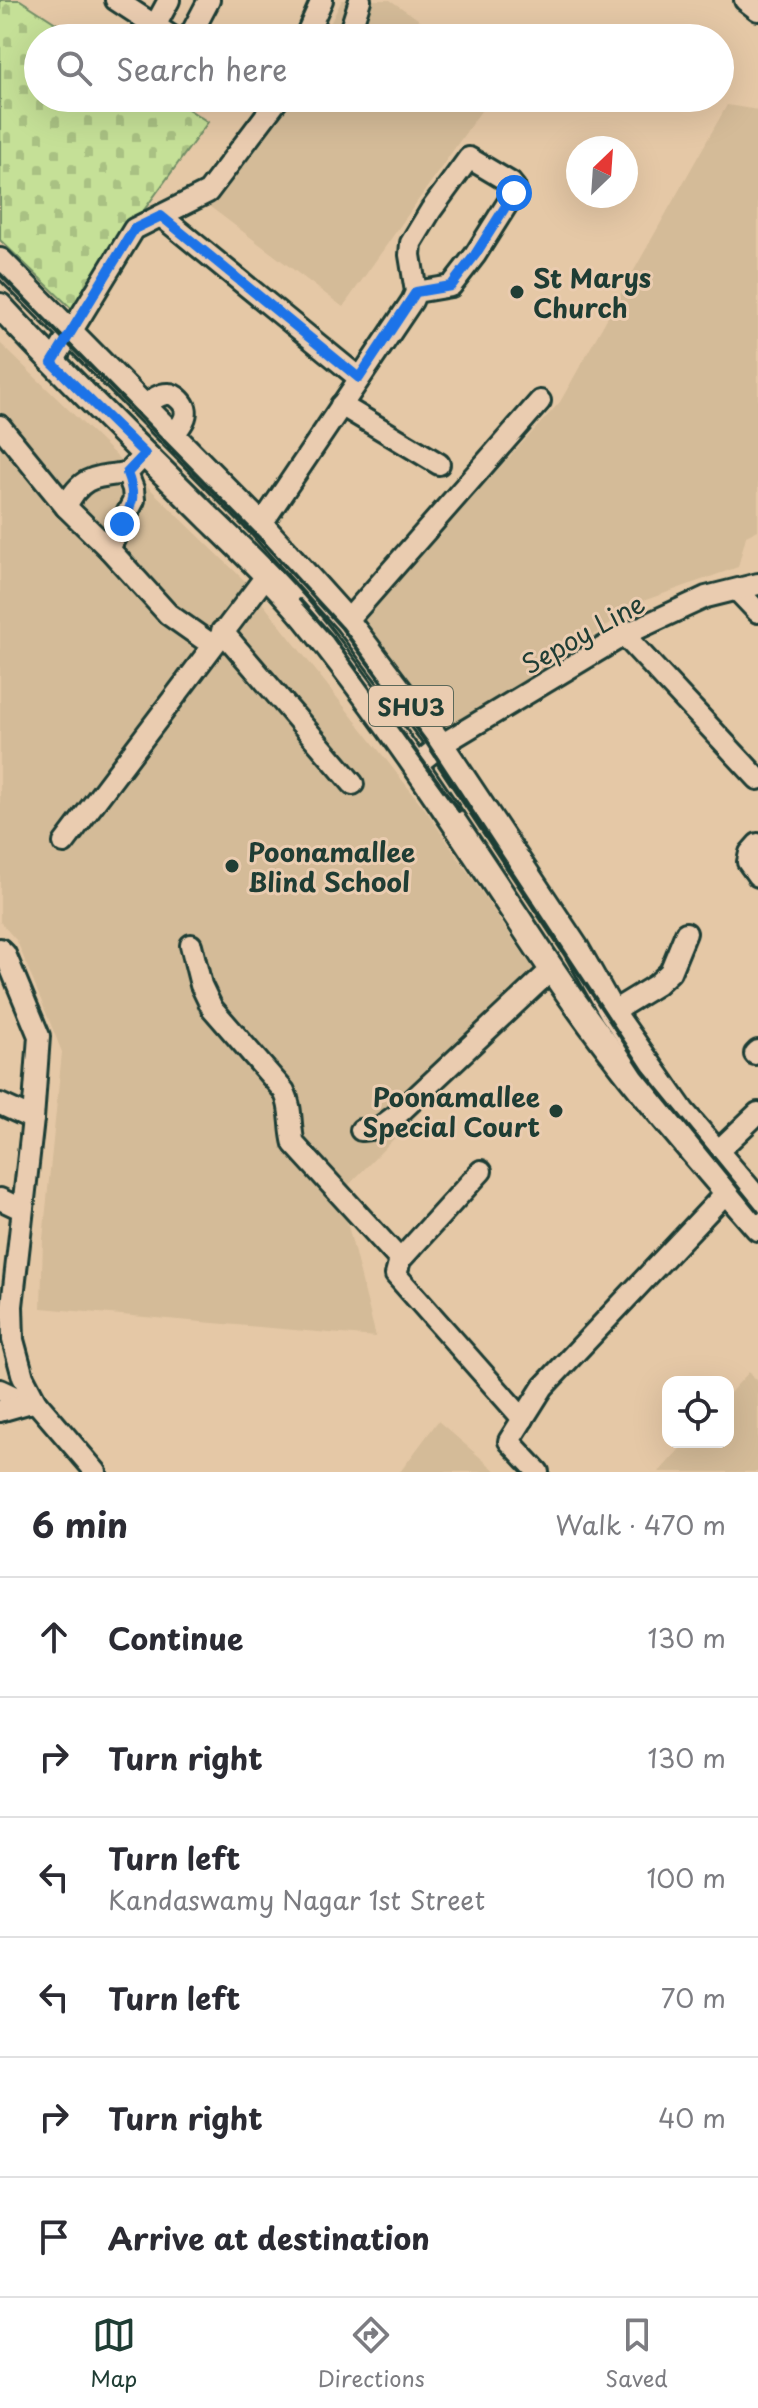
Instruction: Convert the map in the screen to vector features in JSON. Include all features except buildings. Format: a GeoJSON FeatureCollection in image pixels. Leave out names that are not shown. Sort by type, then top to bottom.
{"type":"FeatureCollection","features":[{"type":"Feature","properties":{"kind":"main road","name":"SHU3"},"geometry":{"type":"LineString","coordinates":[[0,261],[261,525],[347,621],[441,745],[576,948],[612,1012],[682,1112],[716,1153],[758,1228]]}},
{"type":"Feature","properties":{"kind":"main road","name":"SHU3"},"geometry":{"type":"LineString","coordinates":[[0,306],[52,363],[266,576],[314,628],[416,765],[552,969],[623,1066],[733,1185],[758,1201]]}},
{"type":"Feature","properties":{"kind":"street"},"geometry":{"type":"LineString","coordinates":[[116,0],[152,24]]}},
{"type":"Feature","properties":{"kind":"street"},"geometry":{"type":"LineString","coordinates":[[156,24],[169,0]]}},
{"type":"Feature","properties":{"kind":"street"},"geometry":{"type":"LineString","coordinates":[[196,24],[209,0]]}},
{"type":"Feature","properties":{"kind":"street"},"geometry":{"type":"LineString","coordinates":[[311,24],[322,0]]}},
{"type":"Feature","properties":{"kind":"street"},"geometry":{"type":"LineString","coordinates":[[352,24],[360,0]]}},
{"type":"Feature","properties":{"kind":"street"},"geometry":{"type":"LineString","coordinates":[[745,0],[758,10]]}},
{"type":"Feature","properties":{"kind":"street"},"geometry":{"type":"LineString","coordinates":[[52,363],[134,229],[208,192],[265,112]]}},
{"type":"Feature","properties":{"kind":"street"},"geometry":{"type":"LineString","coordinates":[[261,525],[416,292],[411,243],[469,158],[511,183],[514,193],[475,255],[451,286],[416,292]]}},
{"type":"Feature","properties":{"kind":"street"},"geometry":{"type":"LineString","coordinates":[[161,216],[359,378]]}},
{"type":"Feature","properties":{"kind":"street"},"geometry":{"type":"LineString","coordinates":[[347,621],[540,401]]}},
{"type":"Feature","properties":{"kind":"street"},"geometry":{"type":"LineString","coordinates":[[341,405],[439,464]]}},
{"type":"Feature","properties":{"kind":"street"},"geometry":{"type":"LineString","coordinates":[[0,426],[66,507],[168,614],[217,638],[353,784]]}},
{"type":"Feature","properties":{"kind":"street"},"geometry":{"type":"LineString","coordinates":[[66,507],[81,484],[96,477],[127,473],[145,454]]}},
{"type":"Feature","properties":{"kind":"street"},"geometry":{"type":"LineString","coordinates":[[109,549],[134,500],[127,473]]}},
{"type":"Feature","properties":{"kind":"street"},"geometry":{"type":"LineString","coordinates":[[64,843],[266,576]]}},
{"type":"Feature","properties":{"kind":"street","name":"Sepoy Line"},"geometry":{"type":"LineString","coordinates":[[416,765],[441,745],[624,635],[706,597],[758,584]]}},
{"type":"Feature","properties":{"kind":"street"},"geometry":{"type":"LineString","coordinates":[[738,591],[758,612]]}},
{"type":"Feature","properties":{"kind":"street"},"geometry":{"type":"LineString","coordinates":[[624,635],[758,779]]}},
{"type":"Feature","properties":{"kind":"street"},"geometry":{"type":"LineString","coordinates":[[758,844],[750,853],[748,862],[758,876]]}},
{"type":"Feature","properties":{"kind":"street"},"geometry":{"type":"LineString","coordinates":[[612,1012],[656,985],[670,972],[686,933]]}},
{"type":"Feature","properties":{"kind":"street"},"geometry":{"type":"LineString","coordinates":[[191,945],[201,985],[212,1008],[284,1091],[291,1107],[294,1144],[400,1260]]}},
{"type":"Feature","properties":{"kind":"street"},"geometry":{"type":"LineString","coordinates":[[0,949],[5,954],[39,1036],[33,1119],[6,1304],[13,1340],[32,1402],[96,1472]]}},
{"type":"Feature","properties":{"kind":"street"},"geometry":{"type":"LineString","coordinates":[[361,1130],[379,1128],[398,1114],[552,969]]}},
{"type":"Feature","properties":{"kind":"street"},"geometry":{"type":"LineString","coordinates":[[0,1104],[33,1119]]}},
{"type":"Feature","properties":{"kind":"street"},"geometry":{"type":"LineString","coordinates":[[716,1153],[758,1113]]}},
{"type":"Feature","properties":{"kind":"street"},"geometry":{"type":"LineString","coordinates":[[481,1171],[400,1260],[396,1275],[523,1419]]}},
{"type":"Feature","properties":{"kind":"street"},"geometry":{"type":"LineString","coordinates":[[538,1472],[509,1441],[543,1387],[733,1185]]}},
{"type":"Feature","properties":{"kind":"street"},"geometry":{"type":"LineString","coordinates":[[0,1199],[21,1209]]}},
{"type":"Feature","properties":{"kind":"street"},"geometry":{"type":"LineString","coordinates":[[0,1390],[32,1402]]}},
{"type":"Feature","properties":{"kind":"street"},"geometry":{"type":"LineString","coordinates":[[0,1411],[32,1402]]}},
{"type":"Feature","properties":{"kind":"shaded area"},"geometry":{"type":"Polygon","coordinates":[[[342,0],[390,0],[425,24],[330,24],[342,0]]]}},
{"type":"Feature","properties":{"kind":"shaded area"},"geometry":{"type":"Polygon","coordinates":[[[734,106],[758,110],[758,530],[746,536],[738,567],[643,601],[439,741],[353,627],[560,402],[723,112],[734,112],[734,106]]]}},
{"type":"Feature","properties":{"kind":"shaded area"},"geometry":{"type":"Polygon","coordinates":[[[284,112],[480,112],[343,307],[209,206],[284,112]]]}},
{"type":"Feature","properties":{"kind":"shaded area","name":"Poonamallee Blind School"},"geometry":{"type":"Polygon","coordinates":[[[0,343],[245,581],[425,809],[544,985],[340,1194],[376,1337],[41,1308],[43,1239],[62,1052],[17,941],[0,922],[0,343]]]}},
{"type":"Feature","properties":{"kind":"shaded area"},"geometry":{"type":"Polygon","coordinates":[[[749,1372],[758,1381],[758,1472],[659,1472],[681,1448],[734,1448],[734,1388],[749,1372]]]}},
{"type":"Feature","properties":{"kind":"shaded area"},"geometry":{"type":"Polygon","coordinates":[[[438,1421],[497,1472],[400,1472],[438,1421]]]}},
{"type":"Feature","properties":{"kind":"green space"},"geometry":{"type":"Polygon","coordinates":[[[0,0],[20,0],[57,24],[24,24],[24,112],[193,112],[208,122],[72,309],[0,240],[0,0]]]}},
{"type":"Feature","properties":{"kind":"railway"},"geometry":{"type":"LineString","coordinates":[[0,274],[263,542],[342,628],[427,743],[643,1071],[758,1212]]}},
{"type":"Feature","properties":{"kind":"railway"},"geometry":{"type":"LineString","coordinates":[[300,600],[333,637],[459,811]]}},
{"type":"Feature","properties":{"kind":"place","name":"St Marys Church"},"geometry":{"type":"Point","coordinates":[517,292]}},
{"type":"Feature","properties":{"kind":"place","name":"Poonamallee Blind School"},"geometry":{"type":"Point","coordinates":[232,866]}},
{"type":"Feature","properties":{"kind":"place","name":"Poonamallee Special Court"},"geometry":{"type":"Point","coordinates":[556,1111]}},
{"type":"Feature","properties":{"kind":"route"},"geometry":{"type":"LineString","coordinates":[[122,524],[134,500],[127,473],[145,454],[52,363],[134,229],[161,216],[359,378],[416,292],[451,286],[475,255],[514,193]]}}]}
